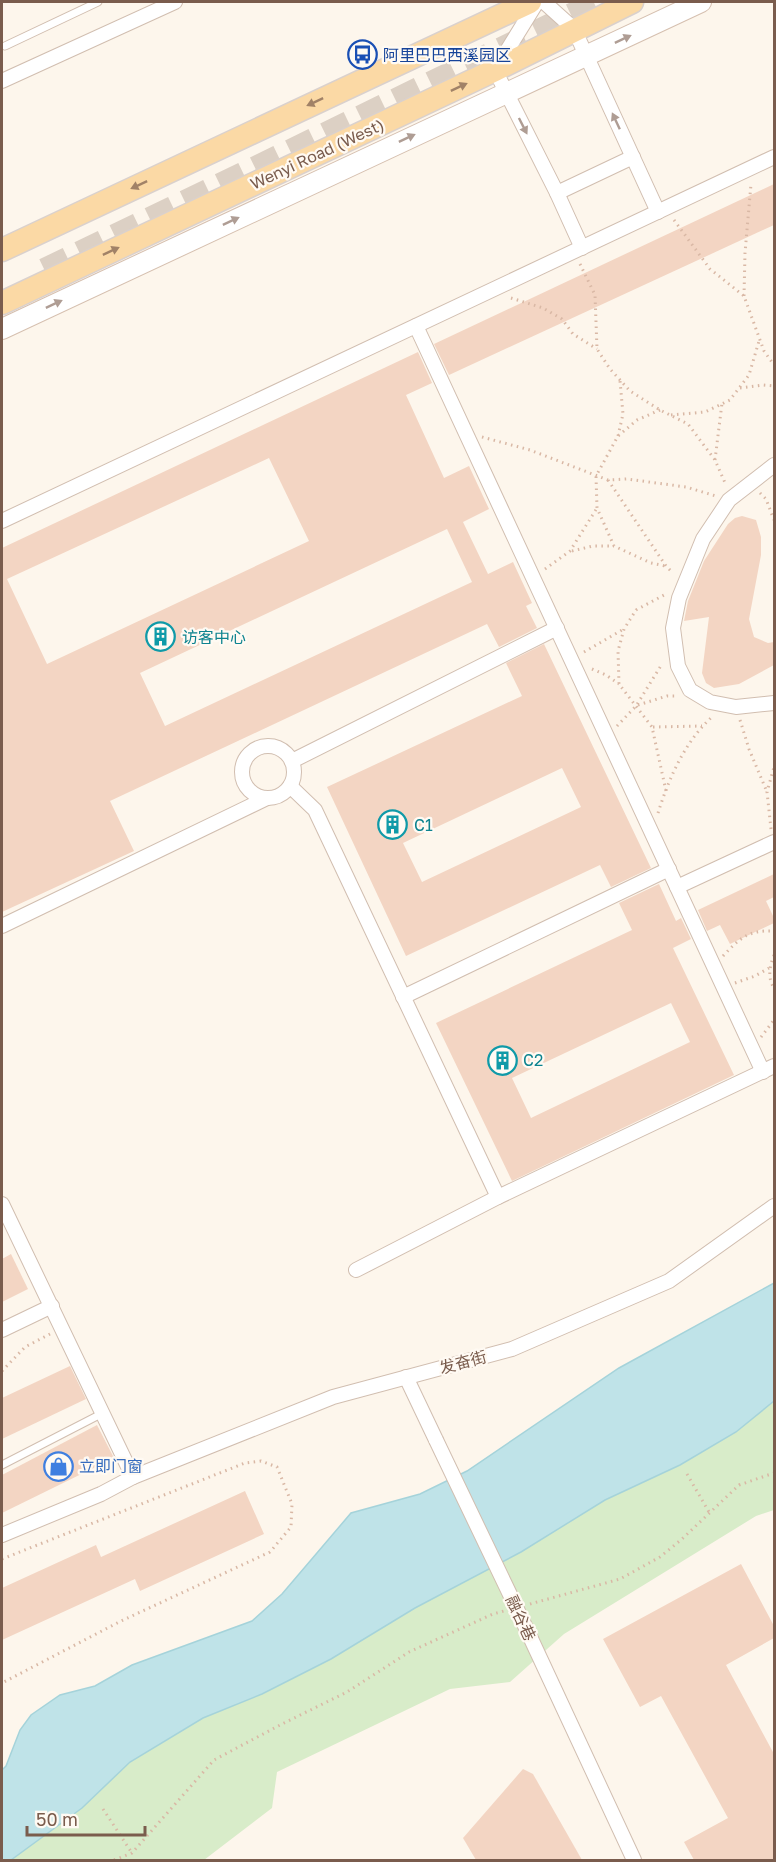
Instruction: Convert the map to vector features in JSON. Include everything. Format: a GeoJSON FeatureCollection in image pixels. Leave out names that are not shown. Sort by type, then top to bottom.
{"type":"FeatureCollection","features":[{"type":"Feature","properties":{"kind":"main road"},"geometry":{"type":"LineString","coordinates":[[2,250],[530,2]]}},
{"type":"Feature","properties":{"kind":"main road","name":"Wenyi Road (West)"},"geometry":{"type":"LineString","coordinates":[[2,303],[495,70],[632,2]]}},
{"type":"Feature","properties":{"kind":"main road"},"geometry":{"type":"LineString","coordinates":[[2,329],[506,91],[701,2]]}},
{"type":"Feature","properties":{"kind":"street"},"geometry":{"type":"LineString","coordinates":[[2,81],[175,2]]}},
{"type":"Feature","properties":{"kind":"street"},"geometry":{"type":"LineString","coordinates":[[537,2],[495,70],[557,193],[578,250]]}},
{"type":"Feature","properties":{"kind":"street"},"geometry":{"type":"LineString","coordinates":[[544,2],[574,29],[633,157],[662,210]]}},
{"type":"Feature","properties":{"kind":"street"},"geometry":{"type":"LineString","coordinates":[[557,193],[633,157]]}},
{"type":"Feature","properties":{"kind":"street"},"geometry":{"type":"LineString","coordinates":[[2,521],[774,157]]}},
{"type":"Feature","properties":{"kind":"street"},"geometry":{"type":"LineString","coordinates":[[356,1270],[498,1197],[769,1069],[715,970],[416,326]]}},
{"type":"Feature","properties":{"kind":"street"},"geometry":{"type":"LineString","coordinates":[[774,465],[730,499],[703,539],[679,598],[673,628],[678,666],[690,690],[710,702],[730,706],[774,703]]}},
{"type":"Feature","properties":{"kind":"street"},"geometry":{"type":"LineString","coordinates":[[292,761],[557,628]]}},
{"type":"Feature","properties":{"kind":"street"},"geometry":{"type":"LineString","coordinates":[[2,926],[267,798],[284,793],[293,777],[292,761],[280,749],[265,746],[250,753],[245,760],[242,776],[251,792],[267,798]]}},
{"type":"Feature","properties":{"kind":"street"},"geometry":{"type":"LineString","coordinates":[[290,786],[315,810],[498,1197]]}},
{"type":"Feature","properties":{"kind":"street"},"geometry":{"type":"LineString","coordinates":[[677,887],[774,843]]}},
{"type":"Feature","properties":{"kind":"street"},"geometry":{"type":"LineString","coordinates":[[403,997],[669,869]]}},
{"type":"Feature","properties":{"kind":"street"},"geometry":{"type":"LineString","coordinates":[[2,1204],[133,1477]]}},
{"type":"Feature","properties":{"kind":"street","name":"发奋街"},"geometry":{"type":"LineString","coordinates":[[2,1535],[101,1494],[133,1477],[333,1396],[512,1349],[669,1281],[774,1206]]}},
{"type":"Feature","properties":{"kind":"street"},"geometry":{"type":"LineString","coordinates":[[2,1330],[52,1306]]}},
{"type":"Feature","properties":{"kind":"street","name":"融谷巷"},"geometry":{"type":"LineString","coordinates":[[406,1377],[634,1860]]}},
{"type":"Feature","properties":{"kind":"lane"},"geometry":{"type":"LineString","coordinates":[[5,46],[98,2]]}},
{"type":"Feature","properties":{"kind":"lane"},"geometry":{"type":"LineString","coordinates":[[2,1466],[103,1413]]}},
{"type":"Feature","properties":{"kind":"path"},"geometry":{"type":"LineString","coordinates":[[753,167],[745,253],[744,296],[764,351],[774,365]]}},
{"type":"Feature","properties":{"kind":"path"},"geometry":{"type":"LineString","coordinates":[[662,210],[710,269],[744,296]]}},
{"type":"Feature","properties":{"kind":"path"},"geometry":{"type":"LineString","coordinates":[[578,250],[595,295],[597,349]]}},
{"type":"Feature","properties":{"kind":"path"},"geometry":{"type":"LineString","coordinates":[[491,291],[543,308],[562,319],[573,334],[597,349],[610,369],[630,391],[660,410],[688,423],[715,460],[730,499]]}},
{"type":"Feature","properties":{"kind":"path"},"geometry":{"type":"LineString","coordinates":[[671,415],[705,412],[730,400],[750,375],[760,339]]}},
{"type":"Feature","properties":{"kind":"path"},"geometry":{"type":"LineString","coordinates":[[614,546],[597,508],[596,476],[618,436],[623,414],[620,379]]}},
{"type":"Feature","properties":{"kind":"path"},"geometry":{"type":"LineString","coordinates":[[738,389],[774,386]]}},
{"type":"Feature","properties":{"kind":"path"},"geometry":{"type":"LineString","coordinates":[[715,460],[722,403]]}},
{"type":"Feature","properties":{"kind":"path"},"geometry":{"type":"LineString","coordinates":[[618,436],[637,420],[660,410]]}},
{"type":"Feature","properties":{"kind":"path"},"geometry":{"type":"LineString","coordinates":[[466,433],[530,450],[608,480],[627,479],[686,488],[730,499]]}},
{"type":"Feature","properties":{"kind":"path"},"geometry":{"type":"LineString","coordinates":[[608,480],[666,566],[685,584],[636,610],[624,629],[618,651],[619,684]]}},
{"type":"Feature","properties":{"kind":"path"},"geometry":{"type":"LineString","coordinates":[[749,484],[766,499],[774,520]]}},
{"type":"Feature","properties":{"kind":"path"},"geometry":{"type":"LineString","coordinates":[[533,577],[570,551],[597,508]]}},
{"type":"Feature","properties":{"kind":"path"},"geometry":{"type":"LineString","coordinates":[[570,551],[593,546],[614,546],[651,563],[666,566]]}},
{"type":"Feature","properties":{"kind":"path"},"geometry":{"type":"LineString","coordinates":[[573,663],[624,629]]}},
{"type":"Feature","properties":{"kind":"path"},"geometry":{"type":"LineString","coordinates":[[607,737],[636,706],[675,645]]}},
{"type":"Feature","properties":{"kind":"path"},"geometry":{"type":"LineString","coordinates":[[573,663],[606,675],[619,684],[652,727],[666,791]]}},
{"type":"Feature","properties":{"kind":"path"},"geometry":{"type":"LineString","coordinates":[[636,706],[667,696],[699,696]]}},
{"type":"Feature","properties":{"kind":"path"},"geometry":{"type":"LineString","coordinates":[[651,832],[676,766],[702,726],[730,706],[767,792],[774,843]]}},
{"type":"Feature","properties":{"kind":"path"},"geometry":{"type":"LineString","coordinates":[[652,727],[702,726]]}},
{"type":"Feature","properties":{"kind":"path"},"geometry":{"type":"LineString","coordinates":[[767,792],[774,767]]}},
{"type":"Feature","properties":{"kind":"path"},"geometry":{"type":"LineString","coordinates":[[715,970],[722,958],[740,938],[758,931],[774,932]]}},
{"type":"Feature","properties":{"kind":"path"},"geometry":{"type":"LineString","coordinates":[[774,955],[769,968],[774,988]]}},
{"type":"Feature","properties":{"kind":"path"},"geometry":{"type":"LineString","coordinates":[[724,987],[755,976],[769,968]]}},
{"type":"Feature","properties":{"kind":"path"},"geometry":{"type":"LineString","coordinates":[[2,1371],[25,1347],[63,1328]]}},
{"type":"Feature","properties":{"kind":"path"},"geometry":{"type":"LineString","coordinates":[[2,1559],[245,1463],[261,1461],[277,1467],[292,1504],[291,1527],[270,1552],[121,1621],[2,1683]]}},
{"type":"Feature","properties":{"kind":"path"},"geometry":{"type":"LineString","coordinates":[[528,1605],[620,1579],[660,1557],[739,1485],[774,1473]]}},
{"type":"Feature","properties":{"kind":"path"},"geometry":{"type":"LineString","coordinates":[[687,1474],[710,1512]]}},
{"type":"Feature","properties":{"kind":"path"},"geometry":{"type":"LineString","coordinates":[[114,1860],[132,1853],[214,1761],[347,1692],[409,1652],[493,1614],[505,1611]]}},
{"type":"Feature","properties":{"kind":"path"},"geometry":{"type":"LineString","coordinates":[[103,1809],[132,1853]]}},
{"type":"Feature","properties":{"kind":"green space"},"geometry":{"type":"Polygon","coordinates":[[[774,1401],[774,1510],[756,1516],[564,1634],[510,1682],[450,1689],[277,1772],[272,1808],[204,1860],[11,1860],[82,1808],[130,1762],[203,1718],[262,1694],[331,1659],[415,1608],[605,1500],[680,1465],[736,1432],[774,1401]]]}},
{"type":"Feature","properties":{"kind":"water"},"geometry":{"type":"Polygon","coordinates":[[[774,1283],[774,1401],[736,1432],[680,1465],[605,1500],[521,1552],[415,1608],[331,1659],[262,1694],[203,1718],[130,1762],[82,1808],[11,1860],[2,1860],[2,1770],[6,1766],[20,1730],[31,1715],[60,1695],[95,1686],[132,1665],[252,1621],[282,1594],[351,1513],[420,1494],[467,1471],[619,1368],[774,1283]]]}},
{"type":"Feature","properties":{"kind":"building"},"geometry":{"type":"Polygon","coordinates":[[[774,184],[774,225],[449,375],[434,344],[774,184]]]}},
{"type":"Feature","properties":{"kind":"building"},"geometry":{"type":"Polygon","coordinates":[[[418,352],[432,383],[406,395],[444,478],[469,466],[489,509],[463,522],[488,574],[513,562],[532,603],[526,606],[537,628],[499,647],[487,624],[110,801],[134,851],[2,912],[2,548],[418,352]],[[269,458],[7,579],[47,664],[309,541],[269,458]],[[447,529],[140,673],[165,726],[472,582],[447,529]]]}},
{"type":"Feature","properties":{"kind":"building"},"geometry":{"type":"Polygon","coordinates":[[[742,516],[756,520],[761,537],[761,555],[749,619],[754,637],[768,643],[774,642],[774,665],[739,684],[714,688],[706,683],[702,673],[709,617],[684,621],[688,601],[704,561],[728,524],[742,516]]]}},
{"type":"Feature","properties":{"kind":"building","name":"C1"},"geometry":{"type":"Polygon","coordinates":[[[544,644],[651,868],[611,887],[600,865],[406,956],[327,787],[522,696],[506,663],[544,644]],[[562,768],[403,843],[422,882],[581,807],[562,768]]]}},
{"type":"Feature","properties":{"kind":"building"},"geometry":{"type":"Polygon","coordinates":[[[774,874],[774,897],[766,901],[774,923],[730,944],[720,925],[707,931],[698,910],[774,874]]]}},
{"type":"Feature","properties":{"kind":"building","name":"C2"},"geometry":{"type":"Polygon","coordinates":[[[659,884],[676,921],[681,918],[691,939],[673,948],[734,1075],[512,1181],[436,1023],[632,930],[619,903],[659,884]],[[671,1003],[512,1078],[531,1118],[690,1042],[671,1003]]]}},
{"type":"Feature","properties":{"kind":"building"},"geometry":{"type":"Polygon","coordinates":[[[11,1254],[28,1289],[2,1302],[2,1259],[11,1254]]]}},
{"type":"Feature","properties":{"kind":"building"},"geometry":{"type":"Polygon","coordinates":[[[70,1366],[86,1399],[2,1439],[2,1398],[70,1366]]]}},
{"type":"Feature","properties":{"kind":"building","name":"立即门窗"},"geometry":{"type":"Polygon","coordinates":[[[97,1425],[114,1458],[2,1513],[2,1475],[97,1425]]]}},
{"type":"Feature","properties":{"kind":"building"},"geometry":{"type":"Polygon","coordinates":[[[245,1491],[264,1534],[140,1591],[135,1579],[2,1640],[2,1588],[96,1545],[101,1557],[245,1491]]]}},
{"type":"Feature","properties":{"kind":"building"},"geometry":{"type":"Polygon","coordinates":[[[741,1564],[774,1626],[774,1638],[726,1665],[774,1754],[774,1860],[694,1860],[684,1842],[728,1818],[661,1696],[640,1707],[603,1639],[741,1564]]]}},
{"type":"Feature","properties":{"kind":"building"},"geometry":{"type":"Polygon","coordinates":[[[523,1769],[533,1774],[582,1860],[476,1860],[463,1838],[523,1769]]]}},
{"type":"Feature","properties":{"kind":"tunnel"},"geometry":{"type":"LineString","coordinates":[[45,271],[601,2]]}},
{"type":"Feature","properties":{"kind":"place","name":"阿里巴巴西溪园区"},"geometry":{"type":"Point","coordinates":[362,55]}},
{"type":"Feature","properties":{"kind":"place","name":"访客中心"},"geometry":{"type":"Point","coordinates":[161,637]}},
{"type":"Feature","properties":{"kind":"place","name":"C1"},"geometry":{"type":"Point","coordinates":[393,825]}},
{"type":"Feature","properties":{"kind":"place","name":"C2"},"geometry":{"type":"Point","coordinates":[502,1060]}},
{"type":"Feature","properties":{"kind":"place","name":"立即门窗"},"geometry":{"type":"Point","coordinates":[58,1466]}}]}
